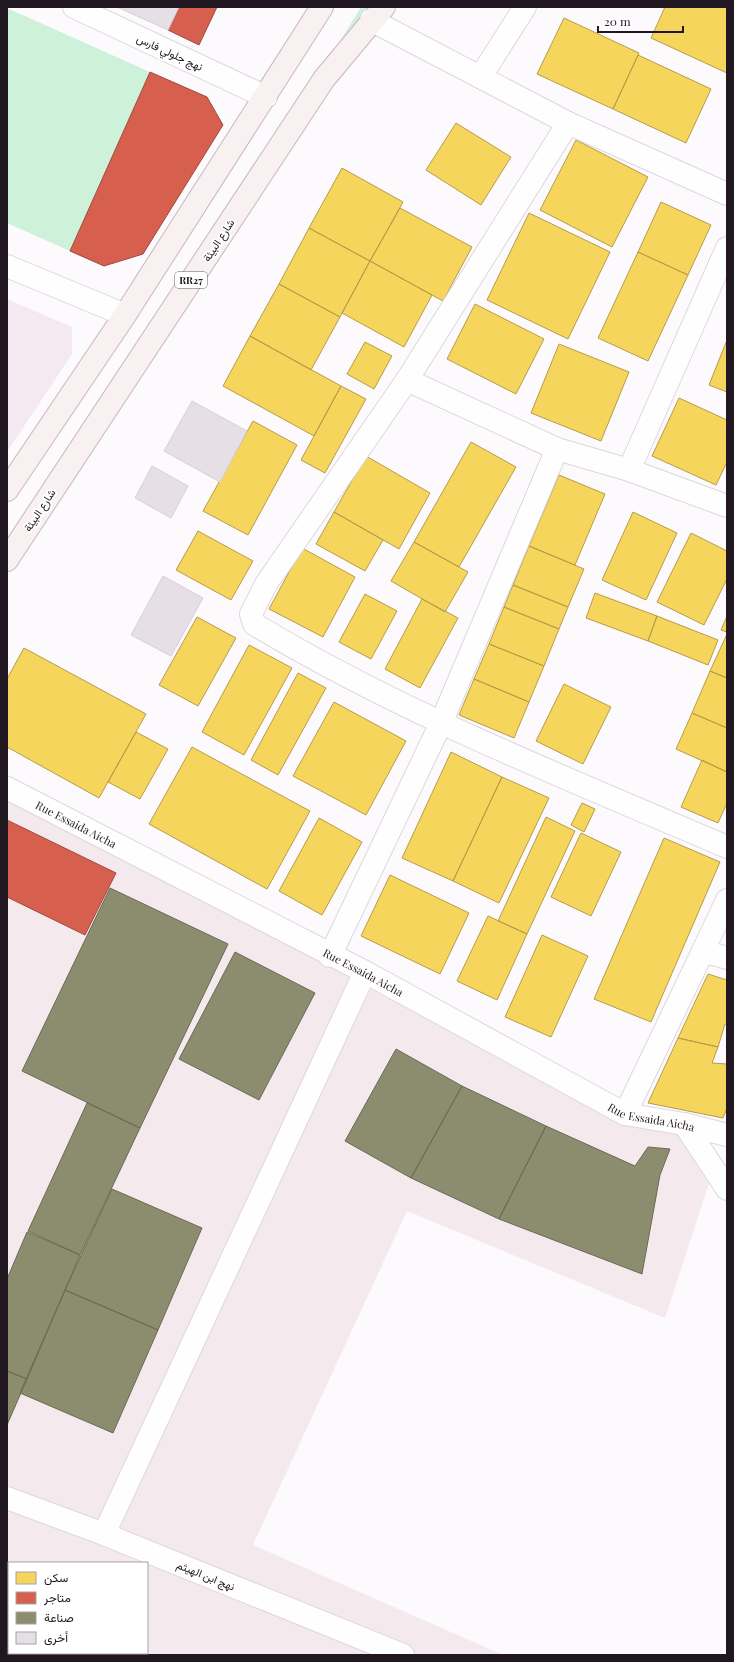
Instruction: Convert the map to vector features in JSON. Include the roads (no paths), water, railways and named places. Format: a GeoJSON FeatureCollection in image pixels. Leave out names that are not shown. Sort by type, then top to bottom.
{"type":"FeatureCollection","features":[{"type":"Feature","properties":{"kind":"main road"},"geometry":{"type":"LineString","coordinates":[[7,490],[125,315],[266,97],[322,7]]}},
{"type":"Feature","properties":{"kind":"main road","name":"شارع البيئة"},"geometry":{"type":"LineString","coordinates":[[7,560],[324,79],[378,14]]}},
{"type":"Feature","properties":{"kind":"street"},"geometry":{"type":"LineString","coordinates":[[481,76],[525,7]]}},
{"type":"Feature","properties":{"kind":"street","name":"نهج جلولي فارس"},"geometry":{"type":"LineString","coordinates":[[80,8],[266,97]]}},
{"type":"Feature","properties":{"kind":"street"},"geometry":{"type":"LineString","coordinates":[[378,14],[481,76],[568,123],[727,194]]}},
{"type":"Feature","properties":{"kind":"street"},"geometry":{"type":"LineString","coordinates":[[568,123],[407,380],[266,584],[251,614],[254,624],[306,655],[441,723],[727,847]]}},
{"type":"Feature","properties":{"kind":"street"},"geometry":{"type":"LineString","coordinates":[[629,470],[727,248]]}},
{"type":"Feature","properties":{"kind":"street"},"geometry":{"type":"LineString","coordinates":[[7,266],[125,315]]}},
{"type":"Feature","properties":{"kind":"street"},"geometry":{"type":"LineString","coordinates":[[407,380],[557,449],[629,470],[727,506]]}},
{"type":"Feature","properties":{"kind":"street"},"geometry":{"type":"LineString","coordinates":[[330,956],[441,723],[557,449]]}},
{"type":"Feature","properties":{"kind":"street","name":"Rue Essaida Aicha"},"geometry":{"type":"LineString","coordinates":[[7,788],[330,956],[365,972],[626,1114],[684,1124],[727,1134]]}},
{"type":"Feature","properties":{"kind":"street"},"geometry":{"type":"LineString","coordinates":[[626,1114],[727,900]]}},
{"type":"Feature","properties":{"kind":"street"},"geometry":{"type":"LineString","coordinates":[[703,950],[727,958]]}},
{"type":"Feature","properties":{"kind":"street"},"geometry":{"type":"LineString","coordinates":[[104,1534],[365,972]]}},
{"type":"Feature","properties":{"kind":"street"},"geometry":{"type":"LineString","coordinates":[[684,1124],[727,1189]]}},
{"type":"Feature","properties":{"kind":"street","name":"نهج ابن الهيثم"},"geometry":{"type":"LineString","coordinates":[[7,1498],[104,1534],[403,1655]]}}]}
